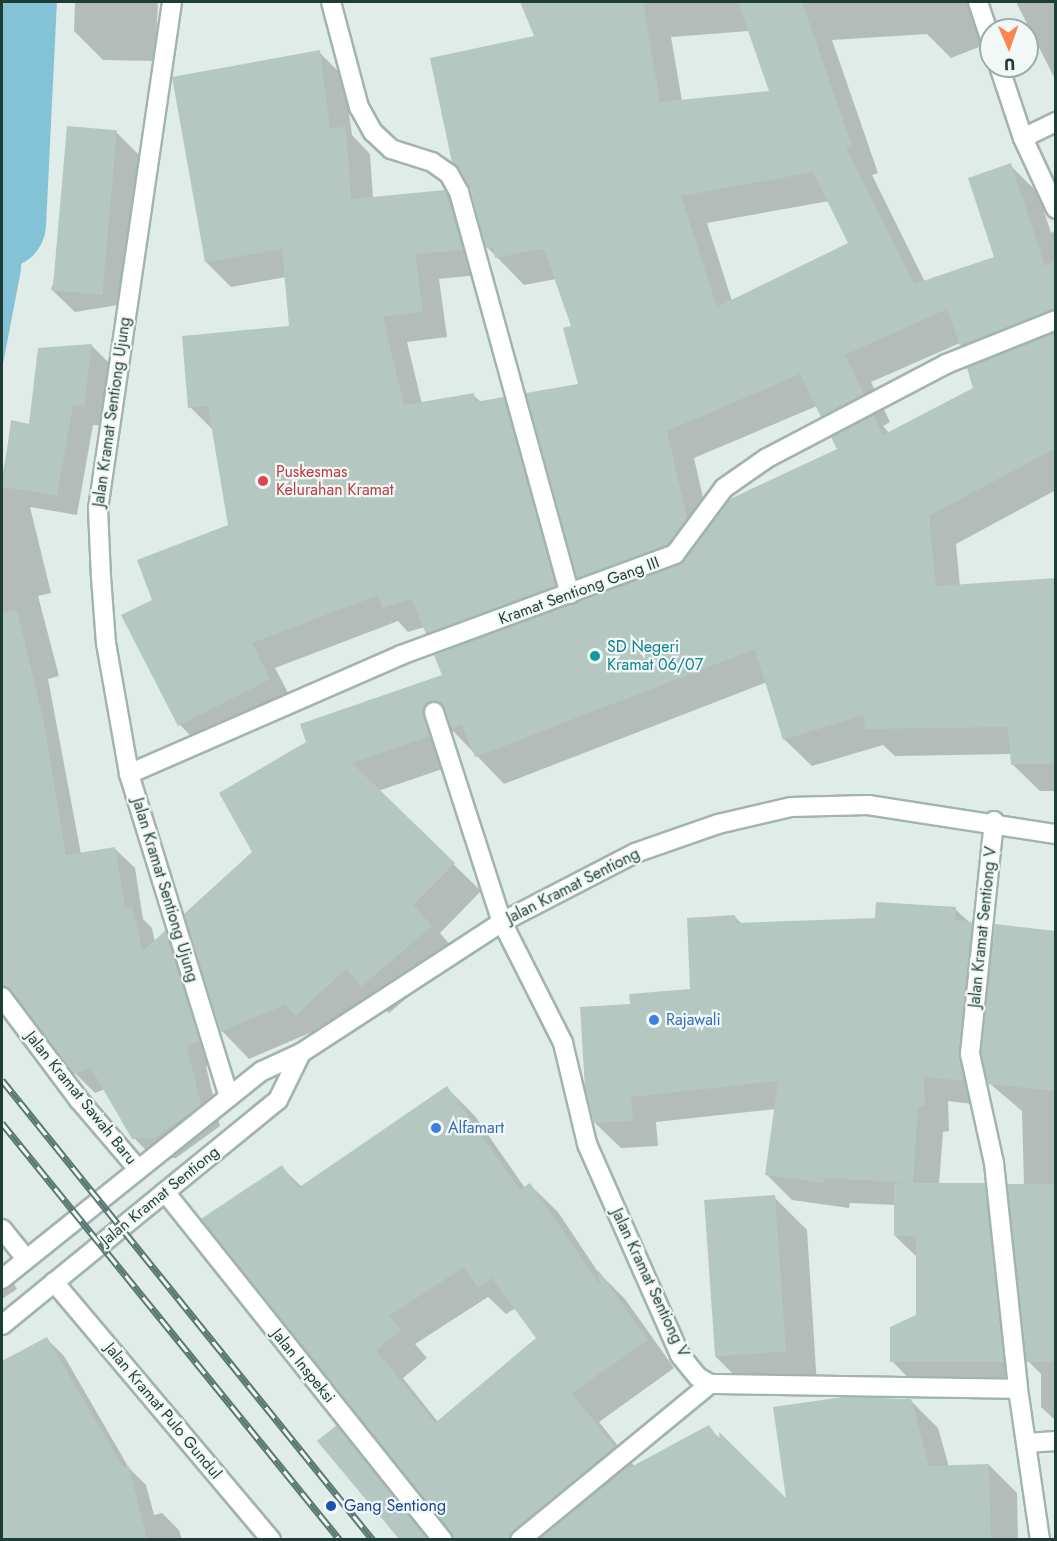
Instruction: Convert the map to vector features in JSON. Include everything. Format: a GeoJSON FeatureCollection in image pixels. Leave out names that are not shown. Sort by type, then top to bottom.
{"type":"FeatureCollection","features":[{"type":"Feature","properties":{"kind":"street","name":"Jalan Kramat Sentiong Ujung"},"geometry":{"type":"LineString","coordinates":[[172,2],[98,509],[106,643],[129,774],[229,1097]]}},
{"type":"Feature","properties":{"kind":"street"},"geometry":{"type":"LineString","coordinates":[[331,2],[359,107],[373,132],[391,149],[432,162],[449,174],[459,192],[570,594]]}},
{"type":"Feature","properties":{"kind":"street"},"geometry":{"type":"LineString","coordinates":[[978,2],[983,18]]}},
{"type":"Feature","properties":{"kind":"street"},"geometry":{"type":"LineString","coordinates":[[1003,78],[1023,138],[1056,209]]}},
{"type":"Feature","properties":{"kind":"street"},"geometry":{"type":"LineString","coordinates":[[1023,138],[1056,122]]}},
{"type":"Feature","properties":{"kind":"street","name":"Kramat Sentiong Gang III"},"geometry":{"type":"LineString","coordinates":[[129,774],[401,656],[675,554],[724,488],[767,458],[946,364],[1056,320]]}},
{"type":"Feature","properties":{"kind":"street","name":"Jalan Kramat Sentiong V"},"geometry":{"type":"LineString","coordinates":[[434,712],[502,922],[563,1042],[587,1144],[680,1356],[698,1377],[710,1384]]}},
{"type":"Feature","properties":{"kind":"street","name":"Jalan Kramat Sentiong"},"geometry":{"type":"LineString","coordinates":[[2,1279],[262,1071],[301,1053],[502,922],[635,852],[718,824],[791,807],[868,805],[994,821],[1056,834]]}},
{"type":"Feature","properties":{"kind":"street","name":"Jalan Kramat Sentiong V"},"geometry":{"type":"LineString","coordinates":[[994,821],[970,1054],[994,1163],[1018,1389],[1040,1539]]}},
{"type":"Feature","properties":{"kind":"street","name":"Jalan Kramat Sawah Baru"},"geometry":{"type":"LineString","coordinates":[[2,997],[79,1100],[138,1169]]}},
{"type":"Feature","properties":{"kind":"street","name":"Jalan Kramat Sentiong"},"geometry":{"type":"LineString","coordinates":[[2,1325],[278,1100],[301,1053]]}},
{"type":"Feature","properties":{"kind":"street","name":"Jalan Inspeksi"},"geometry":{"type":"LineString","coordinates":[[165,1192],[443,1539]]}},
{"type":"Feature","properties":{"kind":"street"},"geometry":{"type":"LineString","coordinates":[[2,1229],[26,1259]]}},
{"type":"Feature","properties":{"kind":"street","name":"Jalan Kramat Pulo Gundul"},"geometry":{"type":"LineString","coordinates":[[54,1282],[271,1539]]}},
{"type":"Feature","properties":{"kind":"street"},"geometry":{"type":"LineString","coordinates":[[520,1539],[710,1384],[1018,1389]]}},
{"type":"Feature","properties":{"kind":"street"},"geometry":{"type":"LineString","coordinates":[[1026,1443],[1056,1441]]}},
{"type":"Feature","properties":{"kind":"water"},"geometry":{"type":"Polygon","coordinates":[[[29,82],[21,270],[2,369],[2,84],[29,82]]]}},
{"type":"Feature","properties":{"kind":"building"},"geometry":{"type":"Polygon","coordinates":[[[520,2],[643,2],[660,102],[769,91],[738,2],[802,2],[852,146],[846,148],[914,284],[994,257],[968,178],[1011,163],[1045,266],[1056,260],[1056,309],[960,346],[947,309],[845,355],[864,394],[821,417],[800,374],[667,431],[687,519],[668,545],[577,578],[526,393],[578,384],[563,328],[571,326],[544,249],[495,258],[493,247],[486,248],[470,189],[452,163],[430,58],[534,36],[520,2]],[[813,172],[681,196],[717,307],[848,243],[813,172]]]}},
{"type":"Feature","properties":{"kind":"building"},"geometry":{"type":"Polygon","coordinates":[[[320,50],[330,128],[346,127],[351,199],[445,190],[463,250],[415,254],[423,312],[383,317],[404,405],[474,393],[475,402],[504,397],[556,586],[426,634],[412,599],[382,608],[378,595],[252,643],[270,679],[178,726],[121,615],[152,600],[137,560],[228,525],[208,406],[188,408],[182,336],[289,326],[282,249],[205,262],[172,77],[320,50]]]}},
{"type":"Feature","properties":{"kind":"building"},"geometry":{"type":"Polygon","coordinates":[[[67,126],[117,130],[102,295],[53,290],[67,126]]]}},
{"type":"Feature","properties":{"kind":"building"},"geometry":{"type":"Polygon","coordinates":[[[1056,332],[1056,448],[929,516],[936,586],[1056,578],[1056,763],[1011,765],[1008,727],[866,729],[863,715],[783,740],[755,649],[475,757],[462,725],[451,729],[442,704],[431,701],[423,710],[430,736],[352,763],[455,863],[413,905],[432,926],[361,987],[346,969],[295,1016],[284,1005],[221,1032],[184,914],[252,852],[219,793],[306,742],[300,724],[442,675],[434,655],[679,565],[730,499],[837,449],[831,437],[873,415],[883,435],[973,388],[967,368],[1056,332]]]}},
{"type":"Feature","properties":{"kind":"building"},"geometry":{"type":"Polygon","coordinates":[[[92,344],[84,407],[73,405],[57,496],[2,487],[11,420],[29,424],[38,348],[92,344]]]}},
{"type":"Feature","properties":{"kind":"building"},"geometry":{"type":"Polygon","coordinates":[[[17,610],[44,723],[66,855],[115,847],[125,908],[132,906],[143,951],[166,930],[200,1041],[187,1046],[201,1105],[155,1138],[132,1139],[91,1068],[74,1074],[11,990],[2,986],[2,612],[17,610]]]}},
{"type":"Feature","properties":{"kind":"building"},"geometry":{"type":"Polygon","coordinates":[[[876,902],[956,907],[955,920],[972,922],[959,1053],[964,1081],[924,1077],[925,1106],[918,1107],[913,1183],[985,1183],[1004,1362],[890,1362],[890,1327],[916,1315],[916,1236],[894,1236],[894,1183],[911,1183],[825,1178],[824,1183],[765,1175],[778,1081],[631,1097],[633,1121],[594,1123],[585,1088],[580,1007],[630,1004],[629,994],[690,989],[687,918],[735,915],[736,923],[875,918],[876,902]]]}},
{"type":"Feature","properties":{"kind":"building"},"geometry":{"type":"Polygon","coordinates":[[[995,924],[1056,931],[1056,1091],[988,1084],[981,1053],[995,924]]]}},
{"type":"Feature","properties":{"kind":"building"},"geometry":{"type":"Polygon","coordinates":[[[447,1086],[520,1190],[530,1183],[599,1284],[598,1270],[648,1340],[572,1393],[615,1447],[513,1531],[509,1539],[454,1539],[201,1219],[282,1165],[298,1188],[447,1086]],[[464,1267],[389,1316],[401,1330],[376,1350],[435,1423],[536,1338],[492,1278],[478,1288],[464,1267]]]}},
{"type":"Feature","properties":{"kind":"building"},"geometry":{"type":"Polygon","coordinates":[[[1007,1184],[1056,1184],[1056,1362],[1026,1362],[1007,1184]]]}},
{"type":"Feature","properties":{"kind":"building"},"geometry":{"type":"Polygon","coordinates":[[[775,1195],[786,1352],[715,1357],[704,1200],[775,1195]]]}},
{"type":"Feature","properties":{"kind":"building"},"geometry":{"type":"Polygon","coordinates":[[[47,1337],[123,1467],[129,1466],[147,1539],[2,1539],[2,1361],[47,1337]]]}},
{"type":"Feature","properties":{"kind":"building"},"geometry":{"type":"Polygon","coordinates":[[[843,1397],[911,1399],[929,1466],[989,1464],[991,1539],[538,1539],[629,1465],[631,1467],[709,1425],[720,1441],[719,1432],[786,1498],[773,1407],[843,1397]]]}},
{"type":"Feature","properties":{"kind":"building"},"geometry":{"type":"Polygon","coordinates":[[[337,1425],[428,1539],[399,1539],[317,1441],[337,1425]]]}},
{"type":"Feature","properties":{"kind":"waterway"},"geometry":{"type":"LineString","coordinates":[[2,224],[13,2]]}},
{"type":"Feature","properties":{"kind":"railway"},"geometry":{"type":"LineString","coordinates":[[2,1080],[373,1540]]}},
{"type":"Feature","properties":{"kind":"railway"},"geometry":{"type":"LineString","coordinates":[[2,1123],[340,1540]]}},
{"type":"Feature","properties":{"kind":"place","name":"Puskesmas Kelurahan Kramat"},"geometry":{"type":"Point","coordinates":[263,481]}},
{"type":"Feature","properties":{"kind":"place","name":"SD Negeri Kramat 06/07"},"geometry":{"type":"Point","coordinates":[595,656]}},
{"type":"Feature","properties":{"kind":"place","name":"Rajawali"},"geometry":{"type":"Point","coordinates":[654,1020]}},
{"type":"Feature","properties":{"kind":"place","name":"Alfamart"},"geometry":{"type":"Point","coordinates":[436,1128]}},
{"type":"Feature","properties":{"kind":"place","name":"Gang Sentiong"},"geometry":{"type":"Point","coordinates":[331,1506]}}]}
